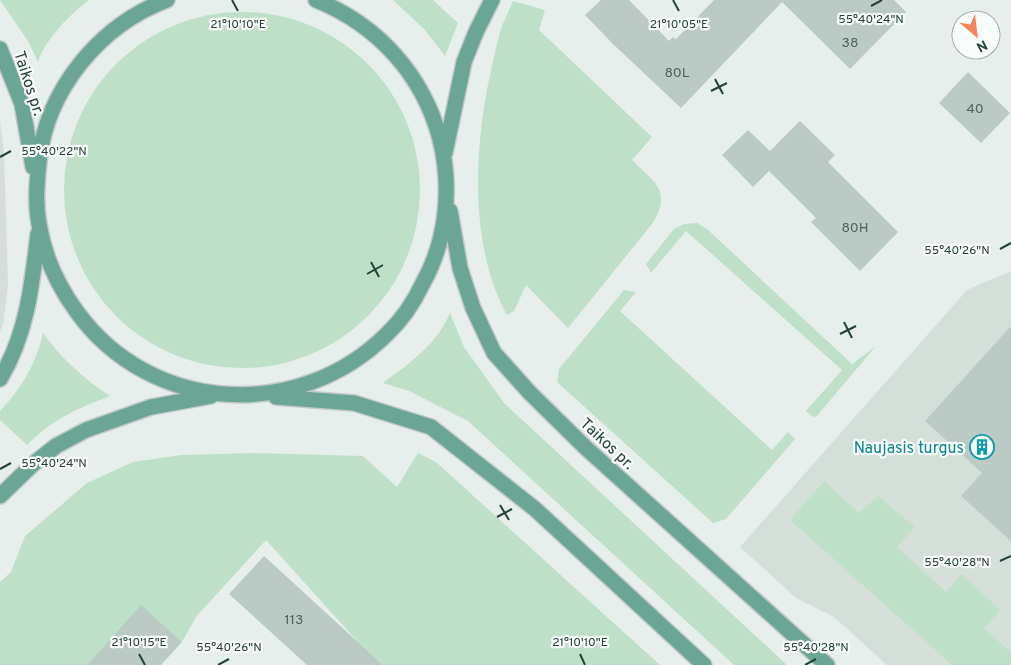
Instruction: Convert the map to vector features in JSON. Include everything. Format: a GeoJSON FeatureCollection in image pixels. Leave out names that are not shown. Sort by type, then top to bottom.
{"type":"FeatureCollection","features":[{"type":"Feature","properties":{"kind":"main road"},"geometry":{"type":"LineString","coordinates":[[167,0],[150,6],[118,26],[90,51],[68,81],[50,114],[40,150],[36,188],[39,225],[48,261],[65,296],[87,326],[114,352],[146,372],[182,387],[219,395]]}},
{"type":"Feature","properties":{"kind":"main road"},"geometry":{"type":"LineString","coordinates":[[254,395],[289,390],[326,378],[359,358],[388,334],[412,304],[430,270],[442,234],[447,195],[444,157],[434,120],[418,85],[396,54],[368,28],[336,8],[316,0]]}},
{"type":"Feature","properties":{"kind":"main road"},"geometry":{"type":"LineString","coordinates":[[444,157],[464,62],[492,0]]}},
{"type":"Feature","properties":{"kind":"main road","name":"Taikos pr."},"geometry":{"type":"LineString","coordinates":[[0,49],[22,104],[36,188]]}},
{"type":"Feature","properties":{"kind":"main road","name":"Taikos pr."},"geometry":{"type":"LineString","coordinates":[[447,195],[460,268],[473,308],[494,353],[530,393],[586,448],[827,665]]}},
{"type":"Feature","properties":{"kind":"main road"},"geometry":{"type":"LineString","coordinates":[[0,379],[19,340],[28,307],[39,225]]}},
{"type":"Feature","properties":{"kind":"main road"},"geometry":{"type":"LineString","coordinates":[[0,496],[32,465],[56,446],[86,430],[151,407],[219,395],[254,395],[354,403],[431,427],[535,508],[704,665]]}},
{"type":"Feature","properties":{"kind":"shaded area"},"geometry":{"type":"Polygon","coordinates":[[[0,120],[4,153],[8,285],[3,325],[0,332],[0,120]]]}},
{"type":"Feature","properties":{"kind":"shaded area"},"geometry":{"type":"Polygon","coordinates":[[[1011,271],[1011,665],[887,665],[834,617],[796,598],[740,547],[967,290],[1011,271]]]}},
{"type":"Feature","properties":{"kind":"green space"},"geometry":{"type":"Polygon","coordinates":[[[0,0],[89,0],[59,28],[46,45],[38,62],[28,41],[0,0]]]}},
{"type":"Feature","properties":{"kind":"green space"},"geometry":{"type":"Polygon","coordinates":[[[393,0],[433,0],[458,23],[445,56],[425,30],[393,0]]]}},
{"type":"Feature","properties":{"kind":"green space"},"geometry":{"type":"Polygon","coordinates":[[[513,1],[545,10],[539,30],[652,137],[632,160],[654,181],[658,188],[661,195],[661,203],[658,213],[652,224],[568,328],[526,285],[514,311],[507,315],[494,287],[480,225],[478,193],[481,127],[498,38],[513,1]]]}},
{"type":"Feature","properties":{"kind":"green space"},"geometry":{"type":"Polygon","coordinates":[[[242,12],[277,16],[310,26],[341,42],[368,64],[390,91],[406,122],[416,155],[420,190],[416,225],[406,258],[390,289],[368,316],[341,338],[310,354],[277,364],[242,368],[207,364],[174,354],[143,338],[116,316],[94,289],[78,258],[68,225],[64,190],[68,155],[78,122],[94,91],[116,64],[143,42],[174,26],[207,16],[242,12]]]}},
{"type":"Feature","properties":{"kind":"green space"},"geometry":{"type":"Polygon","coordinates":[[[697,223],[707,229],[852,364],[876,346],[816,417],[806,411],[842,370],[686,231],[651,273],[646,264],[674,229],[684,224],[697,223]]]}},
{"type":"Feature","properties":{"kind":"green space"},"geometry":{"type":"Polygon","coordinates":[[[624,290],[636,292],[620,311],[772,450],[788,432],[795,439],[726,519],[713,523],[557,382],[559,369],[624,290]]]}},
{"type":"Feature","properties":{"kind":"green space"},"geometry":{"type":"Polygon","coordinates":[[[450,313],[464,347],[504,403],[787,665],[734,665],[468,421],[409,391],[383,383],[430,344],[450,313]]]}},
{"type":"Feature","properties":{"kind":"green space"},"geometry":{"type":"Polygon","coordinates":[[[43,333],[74,368],[110,396],[86,405],[56,421],[27,445],[0,420],[0,411],[15,394],[32,366],[43,333]]]}},
{"type":"Feature","properties":{"kind":"green space"},"geometry":{"type":"Polygon","coordinates":[[[253,453],[363,456],[397,487],[418,453],[436,462],[660,665],[383,665],[359,643],[266,540],[196,617],[182,642],[141,606],[87,665],[0,665],[0,582],[11,572],[25,536],[87,483],[133,462],[181,455],[253,453]]]}},
{"type":"Feature","properties":{"kind":"green space"},"geometry":{"type":"Polygon","coordinates":[[[824,481],[859,513],[878,496],[915,527],[897,547],[946,592],[962,574],[1000,610],[984,629],[1011,652],[1011,665],[952,665],[790,520],[824,481]]]}},
{"type":"Feature","properties":{"kind":"building"},"geometry":{"type":"Polygon","coordinates":[[[601,0],[629,0],[669,41],[673,37],[676,39],[714,0],[894,0],[906,12],[850,69],[782,2],[681,108],[585,15],[601,0]]]}},
{"type":"Feature","properties":{"kind":"building"},"geometry":{"type":"Polygon","coordinates":[[[968,72],[1010,113],[981,143],[939,103],[968,72]]]}},
{"type":"Feature","properties":{"kind":"building"},"geometry":{"type":"Polygon","coordinates":[[[800,121],[835,155],[828,162],[898,232],[860,271],[811,222],[816,218],[769,171],[753,187],[722,155],[748,130],[770,151],[800,121]]]}},
{"type":"Feature","properties":{"kind":"building","name":"Naujasis turgus"},"geometry":{"type":"Polygon","coordinates":[[[1011,326],[1011,541],[961,496],[982,473],[925,421],[1011,326]]]}},
{"type":"Feature","properties":{"kind":"building"},"geometry":{"type":"Polygon","coordinates":[[[264,556],[383,665],[307,665],[229,594],[264,556]]]}},
{"type":"Feature","properties":{"kind":"building"},"geometry":{"type":"Polygon","coordinates":[[[141,605],[182,642],[161,665],[87,665],[141,605]]]}},
{"type":"Feature","properties":{"kind":"place","name":"Naujasis turgus"},"geometry":{"type":"Point","coordinates":[982,447]}}]}
